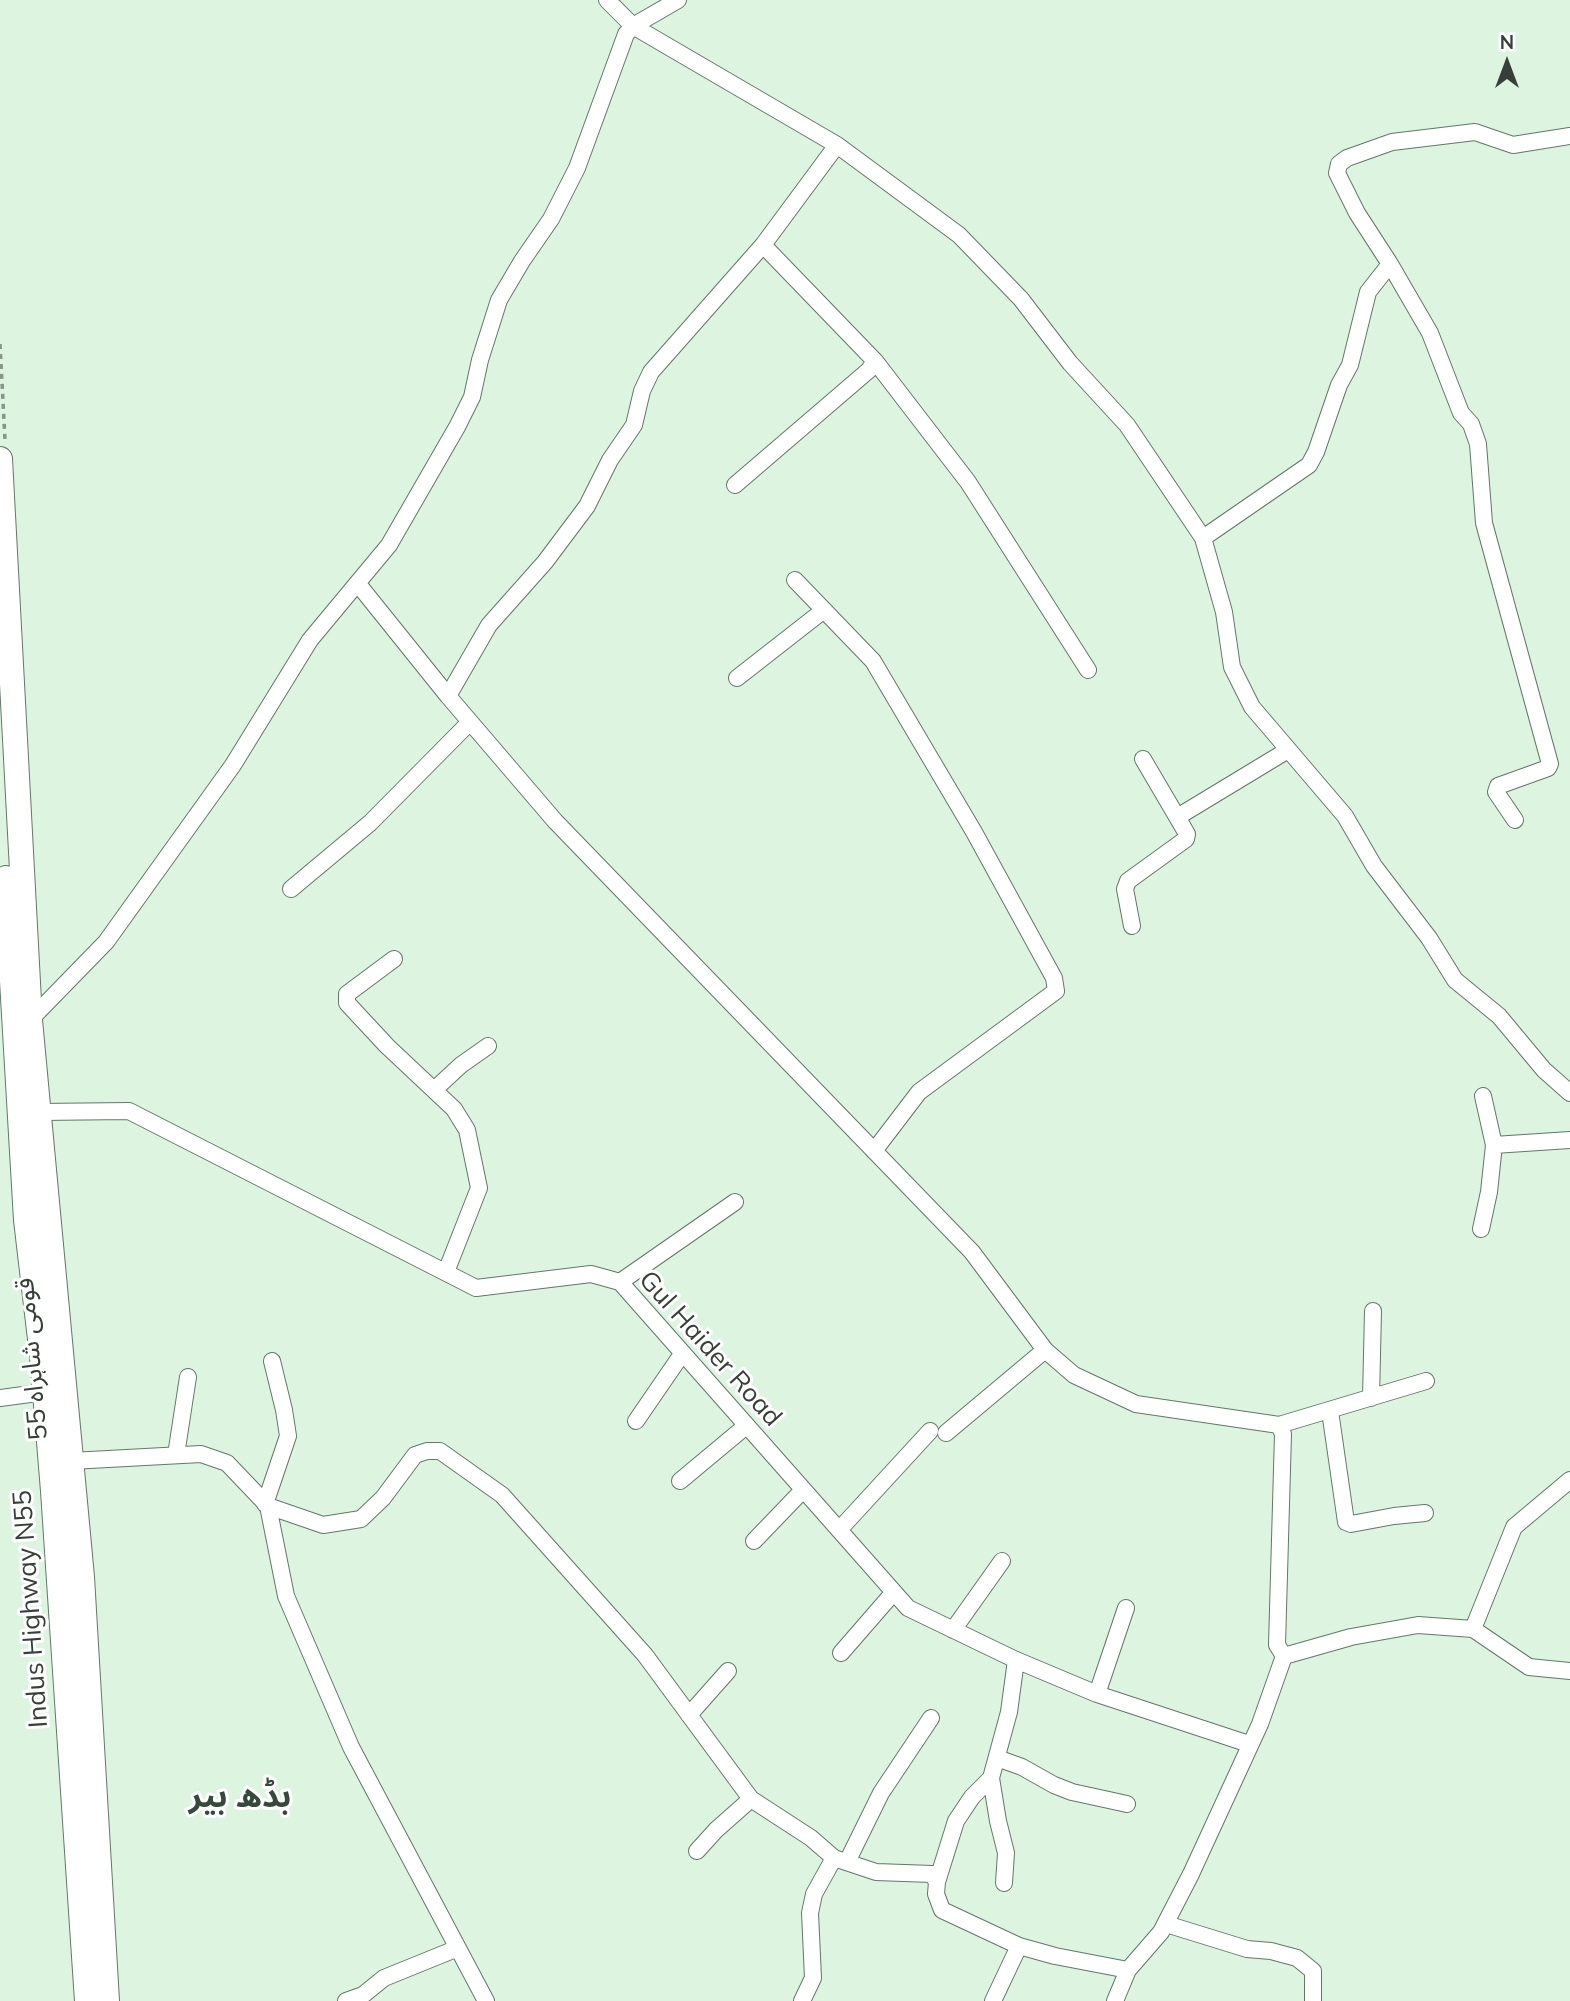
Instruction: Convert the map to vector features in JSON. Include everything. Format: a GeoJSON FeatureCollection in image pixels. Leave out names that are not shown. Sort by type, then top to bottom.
{"type":"FeatureCollection","features":[{"type":"Feature","properties":{"kind":"highway","name":"قومی شاہراہ 55"},"geometry":{"type":"LineString","coordinates":[[0,459],[30,1020],[82,1577],[107,2001]]}},
{"type":"Feature","properties":{"kind":"highway","name":"Indus Highway N55"},"geometry":{"type":"LineString","coordinates":[[0,752],[5,944],[26,1220],[45,1392],[87,2001]]}},
{"type":"Feature","properties":{"kind":"street"},"geometry":{"type":"LineString","coordinates":[[607,0],[633,26],[837,145],[959,235],[1021,299],[1070,363],[1127,425],[1203,538],[1224,612],[1232,667],[1252,707],[1345,816],[1374,866],[1429,938],[1455,980],[1499,1016],[1544,1070],[1570,1093]]}},
{"type":"Feature","properties":{"kind":"street"},"geometry":{"type":"LineString","coordinates":[[30,1020],[106,942],[233,765],[310,640],[389,545],[472,397],[480,360],[499,300],[551,219],[577,168],[626,34],[633,26],[678,0]]}},
{"type":"Feature","properties":{"kind":"street"},"geometry":{"type":"LineString","coordinates":[[1515,820],[1496,792],[1498,786],[1548,768],[1550,764],[1485,523],[1478,444],[1471,424],[1461,413],[1430,333],[1357,213],[1337,173],[1339,164],[1347,158],[1392,142],[1475,132],[1513,145],[1570,136]]}},
{"type":"Feature","properties":{"kind":"street"},"geometry":{"type":"LineString","coordinates":[[447,696],[489,625],[545,562],[587,506],[610,460],[634,425],[642,391],[651,372],[763,245],[837,145]]}},
{"type":"Feature","properties":{"kind":"street"},"geometry":{"type":"LineString","coordinates":[[763,245],[875,361],[968,482],[1088,670]]}},
{"type":"Feature","properties":{"kind":"street"},"geometry":{"type":"LineString","coordinates":[[1203,538],[1309,465],[1339,385],[1350,365],[1368,292],[1390,264]]}},
{"type":"Feature","properties":{"kind":"street"},"geometry":{"type":"LineString","coordinates":[[735,485],[869,370],[875,361]]}},
{"type":"Feature","properties":{"kind":"street"},"geometry":{"type":"LineString","coordinates":[[795,580],[873,661],[981,844],[1054,978],[1056,991],[919,1092],[874,1151]]}},
{"type":"Feature","properties":{"kind":"street"},"geometry":{"type":"LineString","coordinates":[[358,584],[447,696],[555,821],[972,1252],[1045,1350],[1074,1375],[1136,1404],[1279,1424],[1426,1381]]}},
{"type":"Feature","properties":{"kind":"street"},"geometry":{"type":"LineString","coordinates":[[737,678],[824,610]]}},
{"type":"Feature","properties":{"kind":"street"},"geometry":{"type":"LineString","coordinates":[[291,889],[370,823],[470,722]]}},
{"type":"Feature","properties":{"kind":"street"},"geometry":{"type":"LineString","coordinates":[[1178,816],[1288,750]]}},
{"type":"Feature","properties":{"kind":"street"},"geometry":{"type":"LineString","coordinates":[[1132,926],[1125,889],[1128,881],[1186,839],[1188,834],[1143,760]]}},
{"type":"Feature","properties":{"kind":"street"},"geometry":{"type":"LineString","coordinates":[[394,959],[347,994],[347,1003],[387,1046],[454,1109],[467,1130],[479,1188],[446,1272]]}},
{"type":"Feature","properties":{"kind":"street"},"geometry":{"type":"LineString","coordinates":[[434,1090],[461,1065],[488,1046]]}},
{"type":"Feature","properties":{"kind":"street"},"geometry":{"type":"LineString","coordinates":[[1481,1228],[1489,1192],[1494,1145],[1483,1096]]}},
{"type":"Feature","properties":{"kind":"street","name":"Gul Haider Road"},"geometry":{"type":"LineString","coordinates":[[38,1112],[129,1111],[476,1288],[591,1274],[620,1282],[908,1608],[1016,1660],[1097,1693],[1249,1744]]}},
{"type":"Feature","properties":{"kind":"street"},"geometry":{"type":"LineString","coordinates":[[1494,1145],[1570,1140]]}},
{"type":"Feature","properties":{"kind":"street"},"geometry":{"type":"LineString","coordinates":[[620,1282],[735,1202]]}},
{"type":"Feature","properties":{"kind":"street"},"geometry":{"type":"LineString","coordinates":[[1371,1398],[1373,1311]]}},
{"type":"Feature","properties":{"kind":"street"},"geometry":{"type":"LineString","coordinates":[[946,1433],[1045,1350]]}},
{"type":"Feature","properties":{"kind":"street"},"geometry":{"type":"LineString","coordinates":[[636,1421],[681,1354]]}},
{"type":"Feature","properties":{"kind":"street"},"geometry":{"type":"LineString","coordinates":[[272,1361],[288,1436],[267,1505],[286,1596],[351,1747],[486,2001]]}},
{"type":"Feature","properties":{"kind":"street"},"geometry":{"type":"LineString","coordinates":[[176,1455],[188,1377]]}},
{"type":"Feature","properties":{"kind":"street"},"geometry":{"type":"LineString","coordinates":[[0,1398],[45,1392]]}},
{"type":"Feature","properties":{"kind":"street"},"geometry":{"type":"LineString","coordinates":[[1329,1411],[1346,1522],[1351,1524],[1425,1513]]}},
{"type":"Feature","properties":{"kind":"street"},"geometry":{"type":"LineString","coordinates":[[1279,1424],[1283,1434],[1277,1645],[1284,1656]]}},
{"type":"Feature","properties":{"kind":"street"},"geometry":{"type":"LineString","coordinates":[[680,1481],[746,1426]]}},
{"type":"Feature","properties":{"kind":"street"},"geometry":{"type":"LineString","coordinates":[[839,1530],[929,1431]]}},
{"type":"Feature","properties":{"kind":"street"},"geometry":{"type":"LineString","coordinates":[[71,1461],[201,1454],[227,1463],[267,1505],[323,1525],[360,1519],[383,1498],[415,1455],[440,1451],[502,1495],[645,1655],[751,1799],[841,1860],[876,1872],[932,1874],[937,1882]]}},
{"type":"Feature","properties":{"kind":"street"},"geometry":{"type":"LineString","coordinates":[[1473,1629],[1514,1527],[1570,1480]]}},
{"type":"Feature","properties":{"kind":"street"},"geometry":{"type":"LineString","coordinates":[[754,1541],[803,1490]]}},
{"type":"Feature","properties":{"kind":"street"},"geometry":{"type":"LineString","coordinates":[[953,1630],[1003,1561]]}},
{"type":"Feature","properties":{"kind":"street"},"geometry":{"type":"LineString","coordinates":[[841,1653],[894,1592]]}},
{"type":"Feature","properties":{"kind":"street"},"geometry":{"type":"LineString","coordinates":[[1097,1693],[1126,1608]]}},
{"type":"Feature","properties":{"kind":"street"},"geometry":{"type":"LineString","coordinates":[[1284,1656],[1351,1637],[1418,1625],[1473,1629],[1529,1667],[1570,1671]]}},
{"type":"Feature","properties":{"kind":"street"},"geometry":{"type":"LineString","coordinates":[[1115,2001],[1128,1970],[1166,1924],[1260,1724],[1284,1656]]}},
{"type":"Feature","properties":{"kind":"street"},"geometry":{"type":"LineString","coordinates":[[1016,1660],[1009,1712],[998,1758],[991,1778],[972,1797],[956,1821],[937,1882],[936,1894],[942,1910],[1019,1946],[1128,1970]]}},
{"type":"Feature","properties":{"kind":"street"},"geometry":{"type":"LineString","coordinates":[[690,1715],[728,1671]]}},
{"type":"Feature","properties":{"kind":"street"},"geometry":{"type":"LineString","coordinates":[[802,2001],[813,1978],[810,1913],[814,1894],[841,1860],[931,1718]]}},
{"type":"Feature","properties":{"kind":"street"},"geometry":{"type":"LineString","coordinates":[[998,1758],[1022,1766],[1072,1792],[1127,1804]]}},
{"type":"Feature","properties":{"kind":"street"},"geometry":{"type":"LineString","coordinates":[[991,1778],[1006,1853],[1004,1883]]}},
{"type":"Feature","properties":{"kind":"street"},"geometry":{"type":"LineString","coordinates":[[697,1851],[751,1799]]}},
{"type":"Feature","properties":{"kind":"street"},"geometry":{"type":"LineString","coordinates":[[1166,1924],[1247,1949],[1271,1951],[1297,1958],[1302,1964],[1313,1969],[1313,2001]]}},
{"type":"Feature","properties":{"kind":"street"},"geometry":{"type":"LineString","coordinates":[[993,2001],[1019,1946]]}},
{"type":"Feature","properties":{"kind":"street"},"geometry":{"type":"LineString","coordinates":[[346,2001],[363,1995],[383,1978],[458,1948]]}},
{"type":"Feature","properties":{"kind":"district","name":"بڈھ بیر"},"geometry":{"type":"Point","coordinates":[240,1797]}}]}
